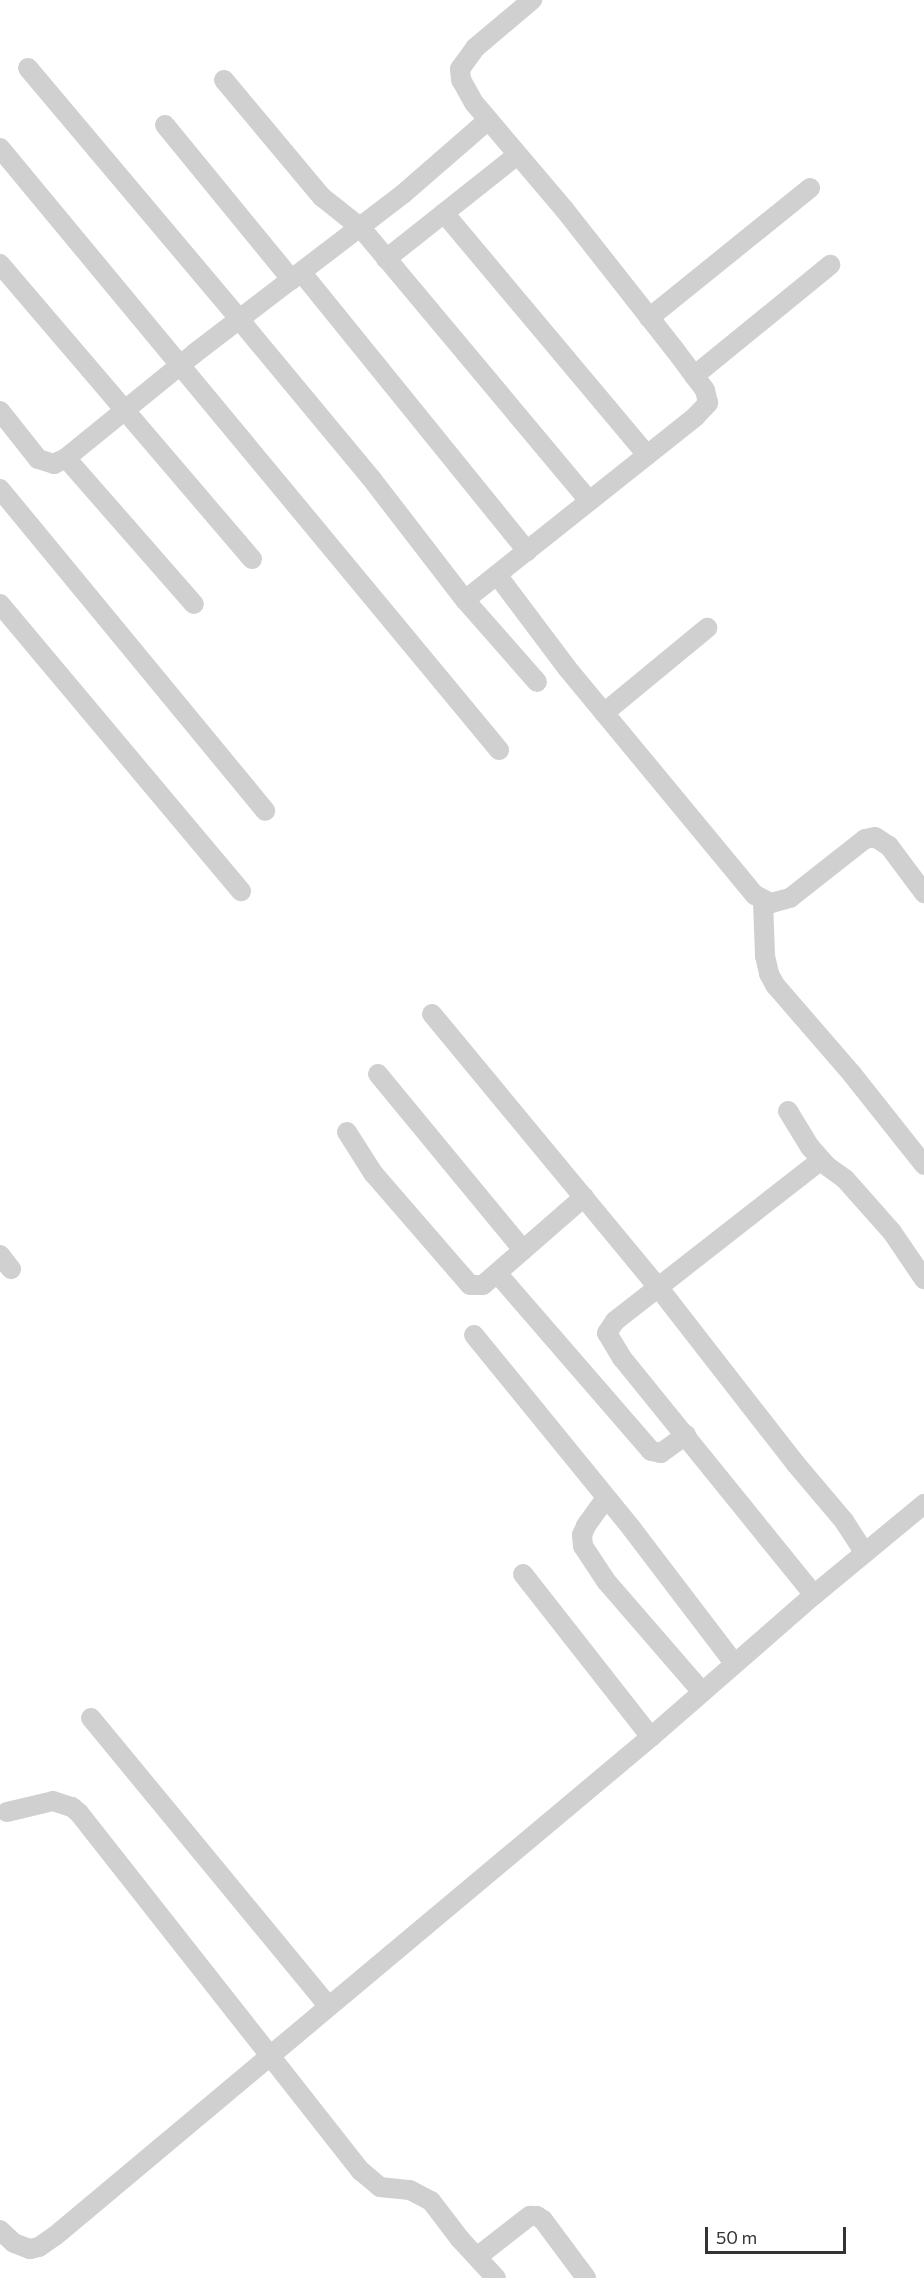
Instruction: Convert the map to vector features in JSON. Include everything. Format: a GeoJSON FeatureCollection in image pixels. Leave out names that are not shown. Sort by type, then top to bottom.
{"type":"FeatureCollection","features":[{"type":"Feature","properties":{"kind":"street"},"geometry":{"type":"LineString","coordinates":[[465,600],[696,416],[708,403],[705,390],[649,318],[564,209],[466,92],[461,80],[460,69],[475,48],[532,0]]}},
{"type":"Feature","properties":{"kind":"street"},"geometry":{"type":"LineString","coordinates":[[28,68],[371,478],[465,600],[537,682]]}},
{"type":"Feature","properties":{"kind":"street"},"geometry":{"type":"LineString","coordinates":[[224,80],[322,197],[360,228],[589,501]]}},
{"type":"Feature","properties":{"kind":"street"},"geometry":{"type":"LineString","coordinates":[[0,412],[38,459],[54,464],[66,458],[126,412],[180,364],[360,228],[488,120]]}},
{"type":"Feature","properties":{"kind":"street"},"geometry":{"type":"LineString","coordinates":[[165,125],[297,276],[527,551]]}},
{"type":"Feature","properties":{"kind":"street"},"geometry":{"type":"LineString","coordinates":[[0,148],[499,750]]}},
{"type":"Feature","properties":{"kind":"street"},"geometry":{"type":"LineString","coordinates":[[386,259],[517,155]]}},
{"type":"Feature","properties":{"kind":"street"},"geometry":{"type":"LineString","coordinates":[[649,318],[810,188]]}},
{"type":"Feature","properties":{"kind":"street"},"geometry":{"type":"LineString","coordinates":[[444,213],[647,455]]}},
{"type":"Feature","properties":{"kind":"street"},"geometry":{"type":"LineString","coordinates":[[0,264],[252,559]]}},
{"type":"Feature","properties":{"kind":"street"},"geometry":{"type":"LineString","coordinates":[[694,376],[830,265]]}},
{"type":"Feature","properties":{"kind":"street"},"geometry":{"type":"LineString","coordinates":[[66,458],[194,604]]}},
{"type":"Feature","properties":{"kind":"street"},"geometry":{"type":"LineString","coordinates":[[0,489],[265,811]]}},
{"type":"Feature","properties":{"kind":"street"},"geometry":{"type":"LineString","coordinates":[[498,576],[604,713],[745,885],[763,901],[771,903],[790,898],[865,839],[874,837],[889,846],[924,893]]}},
{"type":"Feature","properties":{"kind":"street"},"geometry":{"type":"LineString","coordinates":[[0,604],[241,891]]}},
{"type":"Feature","properties":{"kind":"street"},"geometry":{"type":"LineString","coordinates":[[604,713],[708,628]]}},
{"type":"Feature","properties":{"kind":"street"},"geometry":{"type":"LineString","coordinates":[[763,901],[765,956],[775,985],[852,1074],[924,1165]]}},
{"type":"Feature","properties":{"kind":"street"},"geometry":{"type":"LineString","coordinates":[[432,1014],[658,1287],[795,1463],[844,1521],[865,1553]]}},
{"type":"Feature","properties":{"kind":"street"},"geometry":{"type":"LineString","coordinates":[[378,1074],[523,1250]]}},
{"type":"Feature","properties":{"kind":"street"},"geometry":{"type":"LineString","coordinates":[[788,1111],[821,1160],[845,1179],[892,1232],[924,1279]]}},
{"type":"Feature","properties":{"kind":"street"},"geometry":{"type":"LineString","coordinates":[[346,1132],[373,1173],[470,1285],[483,1285],[584,1197]]}},
{"type":"Feature","properties":{"kind":"street"},"geometry":{"type":"LineString","coordinates":[[814,1595],[618,1353],[608,1333],[615,1321],[821,1160]]}},
{"type":"Feature","properties":{"kind":"street"},"geometry":{"type":"LineString","coordinates":[[497,1273],[651,1451],[661,1453],[686,1435]]}},
{"type":"Feature","properties":{"kind":"street"},"geometry":{"type":"LineString","coordinates":[[474,1335],[606,1498],[734,1663]]}},
{"type":"Feature","properties":{"kind":"street"},"geometry":{"type":"LineString","coordinates":[[606,1498],[586,1526],[582,1535],[583,1546],[606,1581],[702,1692]]}},
{"type":"Feature","properties":{"kind":"street"},"geometry":{"type":"LineString","coordinates":[[0,2230],[22,2247],[39,2247],[651,1737],[734,1663],[924,1504]]}},
{"type":"Feature","properties":{"kind":"street"},"geometry":{"type":"LineString","coordinates":[[523,1574],[651,1737]]}},
{"type":"Feature","properties":{"kind":"street"},"geometry":{"type":"LineString","coordinates":[[91,1718],[328,2006]]}},
{"type":"Feature","properties":{"kind":"street"},"geometry":{"type":"LineString","coordinates":[[7,1812],[53,1801],[72,1807],[370,2181],[380,2187],[410,2190],[431,2201],[496,2278]]}},
{"type":"Feature","properties":{"kind":"street"},"geometry":{"type":"LineString","coordinates":[[477,2258],[523,2221],[537,2216],[543,2220],[586,2278]]}}]}
